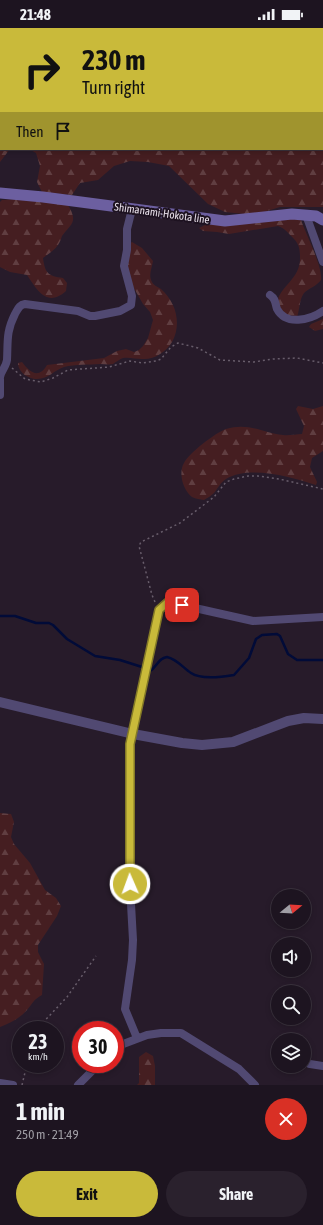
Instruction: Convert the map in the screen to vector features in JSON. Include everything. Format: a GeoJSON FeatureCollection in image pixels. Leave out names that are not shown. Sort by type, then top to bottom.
{"type":"FeatureCollection","features":[{"type":"Feature","properties":{"kind":"main road","name":"Shimanami-Hokota line"},"geometry":{"type":"LineString","coordinates":[[0,193],[43,197],[225,222],[292,214],[316,216],[323,220]]}},
{"type":"Feature","properties":{"kind":"street"},"geometry":{"type":"LineString","coordinates":[[0,395],[1,373],[7,361],[9,329],[18,308],[21,305],[26,304],[78,311],[90,316],[95,316],[120,311],[131,305],[132,296],[124,266],[127,250],[126,229],[132,209]]}},
{"type":"Feature","properties":{"kind":"street"},"geometry":{"type":"LineString","coordinates":[[306,215],[323,262]]}},
{"type":"Feature","properties":{"kind":"street"},"geometry":{"type":"LineString","coordinates":[[270,295],[274,297],[277,308],[287,319],[295,321],[319,314],[323,311]]}},
{"type":"Feature","properties":{"kind":"street"},"geometry":{"type":"LineString","coordinates":[[137,1038],[125,1009],[132,960],[133,940],[129,868],[130,744],[159,610],[168,602],[253,621],[323,617]]}},
{"type":"Feature","properties":{"kind":"street"},"geometry":{"type":"LineString","coordinates":[[0,702],[133,734],[182,743],[216,744],[233,742],[288,721],[304,718],[323,719]]}},
{"type":"Feature","properties":{"kind":"street"},"geometry":{"type":"LineString","coordinates":[[124,1043],[137,1038],[161,1033],[181,1034],[239,1069],[255,1085]]}},
{"type":"Feature","properties":{"kind":"street"},"geometry":{"type":"LineString","coordinates":[[311,1064],[323,1066]]}},
{"type":"Feature","properties":{"kind":"street"},"geometry":{"type":"LineString","coordinates":[[78,1085],[90,1073]]}},
{"type":"Feature","properties":{"kind":"street"},"geometry":{"type":"LineString","coordinates":[[0,1083],[12,1085]]}},
{"type":"Feature","properties":{"kind":"path"},"geometry":{"type":"LineString","coordinates":[[5,367],[12,368],[25,379],[41,382],[53,378],[68,370],[109,367],[130,361],[143,363],[156,361],[160,359],[171,347],[178,343],[198,348],[220,360],[254,362],[273,359],[297,358],[323,363]]}},
{"type":"Feature","properties":{"kind":"path"},"geometry":{"type":"LineString","coordinates":[[159,610],[148,583],[139,546],[142,542],[180,524],[214,497],[226,482],[234,479],[248,476],[258,476],[323,489]]}},
{"type":"Feature","properties":{"kind":"path"},"geometry":{"type":"LineString","coordinates":[[44,1021],[67,997],[96,956]]}},
{"type":"Feature","properties":{"kind":"path"},"geometry":{"type":"LineString","coordinates":[[22,1085],[25,1073]]}},
{"type":"Feature","properties":{"kind":"green space"},"geometry":{"type":"Polygon","coordinates":[[[0,150],[9,150],[0,162],[0,150]]]}},
{"type":"Feature","properties":{"kind":"green space"},"geometry":{"type":"Polygon","coordinates":[[[31,150],[323,150],[323,207],[280,207],[254,215],[225,212],[208,204],[169,166],[148,162],[130,161],[114,166],[98,180],[80,183],[72,195],[42,192],[37,182],[40,166],[36,153],[31,150]]]}},
{"type":"Feature","properties":{"kind":"green space"},"geometry":{"type":"Polygon","coordinates":[[[20,199],[68,205],[73,215],[71,225],[62,236],[57,247],[43,258],[48,273],[63,278],[67,283],[66,291],[59,296],[53,298],[43,295],[27,275],[10,272],[0,267],[0,202],[2,200],[20,199]]]}},
{"type":"Feature","properties":{"kind":"green space"},"geometry":{"type":"Polygon","coordinates":[[[288,217],[301,220],[317,258],[321,274],[321,280],[306,291],[302,296],[297,317],[287,316],[281,309],[278,302],[282,291],[294,276],[299,264],[300,254],[298,245],[287,231],[278,226],[229,234],[203,231],[199,228],[205,225],[219,225],[288,217]]]}},
{"type":"Feature","properties":{"kind":"green space"},"geometry":{"type":"Polygon","coordinates":[[[132,242],[142,248],[153,261],[150,274],[152,282],[166,294],[174,307],[177,328],[169,346],[159,355],[146,359],[122,358],[113,364],[68,366],[60,368],[41,379],[34,379],[24,374],[18,366],[18,363],[22,362],[28,369],[34,373],[38,373],[41,372],[47,365],[104,358],[117,351],[126,349],[134,352],[143,346],[148,338],[153,320],[150,312],[143,304],[131,283],[127,273],[129,244],[132,242]]]}},
{"type":"Feature","properties":{"kind":"green space"},"geometry":{"type":"Polygon","coordinates":[[[323,319],[323,329],[315,331],[309,327],[311,324],[323,319]]]}},
{"type":"Feature","properties":{"kind":"green space"},"geometry":{"type":"Polygon","coordinates":[[[298,406],[313,409],[323,406],[323,451],[312,458],[310,467],[317,482],[316,485],[283,476],[247,473],[226,479],[214,493],[204,500],[194,498],[189,494],[182,481],[182,467],[191,454],[203,444],[221,431],[234,427],[249,427],[275,434],[302,434],[304,426],[296,409],[298,406]]]}},
{"type":"Feature","properties":{"kind":"green space"},"geometry":{"type":"Polygon","coordinates":[[[0,813],[11,814],[14,822],[11,837],[14,844],[30,863],[45,890],[56,898],[61,906],[57,916],[38,945],[38,952],[44,964],[42,995],[35,1000],[21,1016],[0,1027],[0,813]]]}},
{"type":"Feature","properties":{"kind":"green space"},"geometry":{"type":"Polygon","coordinates":[[[146,1052],[153,1056],[155,1066],[155,1085],[137,1085],[139,1083],[139,1057],[146,1052]]]}},
{"type":"Feature","properties":{"kind":"waterway"},"geometry":{"type":"LineString","coordinates":[[0,616],[15,616],[36,623],[49,623],[67,639],[95,656],[120,660],[142,667]]}},
{"type":"Feature","properties":{"kind":"waterway"},"geometry":{"type":"LineString","coordinates":[[150,671],[162,659],[167,657],[171,658],[191,673],[200,677],[224,677],[234,675],[249,658],[256,639],[262,635],[277,634],[280,636],[288,654],[297,660],[323,660]]}},
{"type":"Feature","properties":{"kind":"route"},"geometry":{"type":"LineString","coordinates":[[130,884],[130,744],[159,610],[168,602],[182,605]]}}]}
